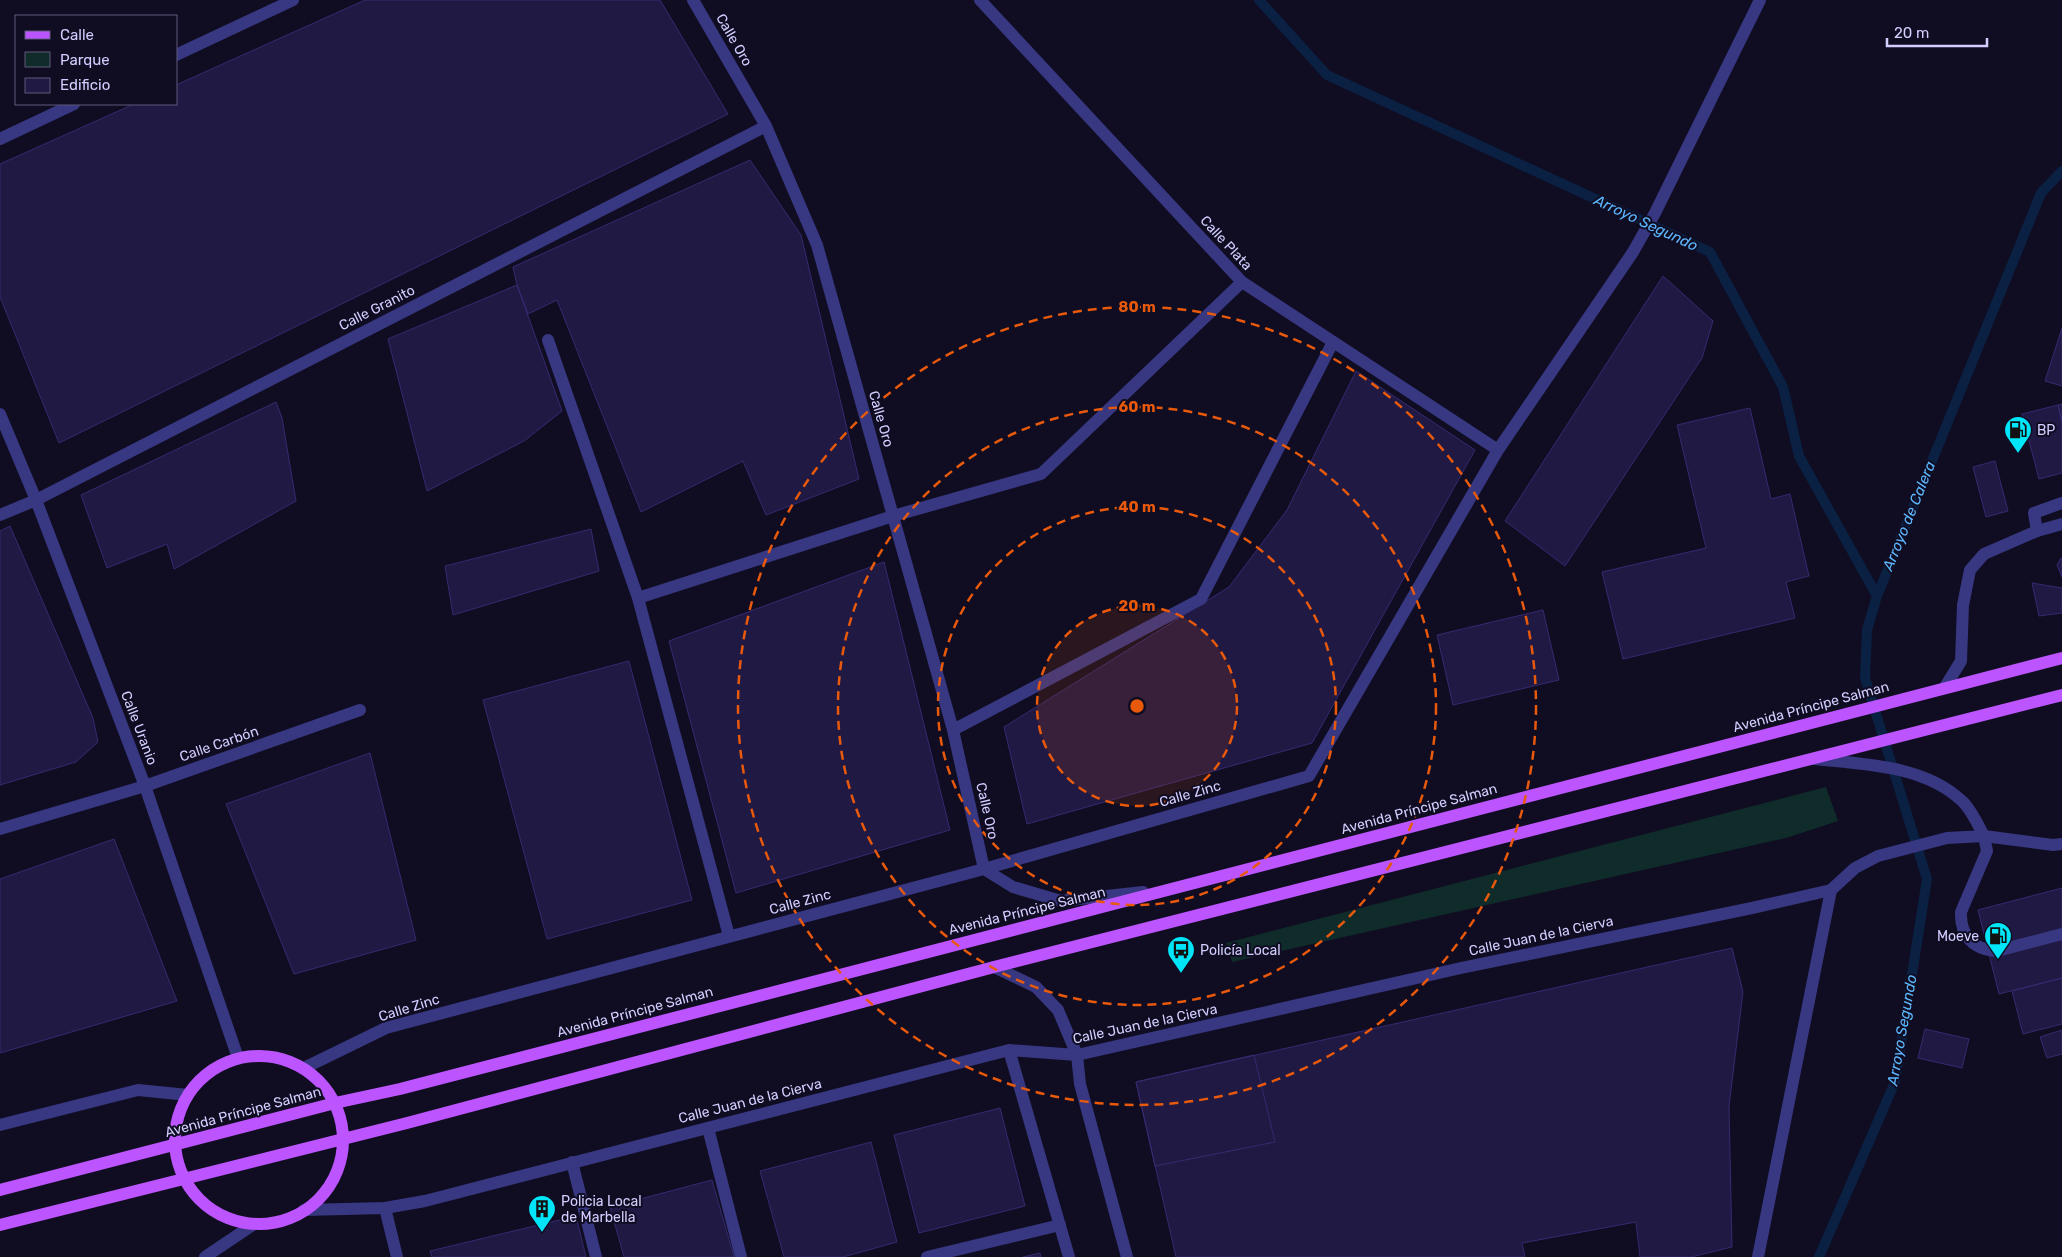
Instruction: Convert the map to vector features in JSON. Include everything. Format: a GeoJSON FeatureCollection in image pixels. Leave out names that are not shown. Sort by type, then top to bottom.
{"type":"FeatureCollection","features":[{"type":"Feature","properties":{"kind":"main road","name":"Avenida Príncipe Salman"},"geometry":{"type":"LineString","coordinates":[[0,1190],[335,1103],[400,1089],[1944,687],[2062,658]]}},
{"type":"Feature","properties":{"kind":"main road"},"geometry":{"type":"LineString","coordinates":[[0,1225],[343,1138],[994,967],[2062,695]]}},
{"type":"Feature","properties":{"kind":"main road"},"geometry":{"type":"LineString","coordinates":[[271,1056],[304,1068],[322,1083],[335,1103],[341,1120],[343,1138],[341,1159],[334,1179],[321,1197],[304,1210],[280,1221],[254,1224],[233,1220],[214,1211],[197,1197],[184,1179],[178,1163],[174,1144],[177,1119],[188,1094],[210,1072],[238,1058],[271,1056]]}},
{"type":"Feature","properties":{"kind":"street"},"geometry":{"type":"LineString","coordinates":[[178,54],[294,0]]}},
{"type":"Feature","properties":{"kind":"street","name":"Calle Oro"},"geometry":{"type":"LineString","coordinates":[[693,0],[766,126],[818,245],[953,730],[984,868]]}},
{"type":"Feature","properties":{"kind":"street","name":"Calle Plata"},"geometry":{"type":"LineString","coordinates":[[980,0],[1242,282],[1498,450]]}},
{"type":"Feature","properties":{"kind":"street"},"geometry":{"type":"LineString","coordinates":[[1498,450],[1633,252],[1655,213],[1760,0]]}},
{"type":"Feature","properties":{"kind":"street"},"geometry":{"type":"LineString","coordinates":[[0,138],[72,105]]}},
{"type":"Feature","properties":{"kind":"street","name":"Calle Granito"},"geometry":{"type":"LineString","coordinates":[[0,515],[36,500],[766,126]]}},
{"type":"Feature","properties":{"kind":"street"},"geometry":{"type":"LineString","coordinates":[[638,598],[893,516],[1041,474],[1242,282]]}},
{"type":"Feature","properties":{"kind":"street"},"geometry":{"type":"LineString","coordinates":[[548,340],[638,598],[729,936]]}},
{"type":"Feature","properties":{"kind":"street"},"geometry":{"type":"LineString","coordinates":[[953,730],[1201,599],[1333,342]]}},
{"type":"Feature","properties":{"kind":"street","name":"Calle Uranio"},"geometry":{"type":"LineString","coordinates":[[0,414],[36,500],[145,786],[238,1058]]}},
{"type":"Feature","properties":{"kind":"street","name":"Calle Zinc"},"geometry":{"type":"LineString","coordinates":[[304,1068],[386,1028],[984,868],[1309,776],[1498,450]]}},
{"type":"Feature","properties":{"kind":"street"},"geometry":{"type":"LineString","coordinates":[[2037,531],[2034,513],[2062,503]]}},
{"type":"Feature","properties":{"kind":"street"},"geometry":{"type":"LineString","coordinates":[[1944,687],[1961,661],[1963,605],[1970,570],[1984,554],[2037,531],[2062,524]]}},
{"type":"Feature","properties":{"kind":"street","name":"Calle Carbón"},"geometry":{"type":"LineString","coordinates":[[0,829],[145,786],[360,710]]}},
{"type":"Feature","properties":{"kind":"street"},"geometry":{"type":"LineString","coordinates":[[1812,758],[1873,765],[1935,782],[1963,802],[1984,836],[1987,851],[1961,912],[1961,923],[1964,932],[1969,941],[1977,947],[1987,951],[1997,951],[2062,934]]}},
{"type":"Feature","properties":{"kind":"street","name":"Calle Juan de la Cierva"},"geometry":{"type":"LineString","coordinates":[[304,1210],[385,1208],[425,1201],[1009,1050],[1078,1055],[1461,968],[1752,908],[1831,890],[1855,868],[1878,856],[1947,838],[1984,836],[2053,845],[2062,844]]}},
{"type":"Feature","properties":{"kind":"street"},"geometry":{"type":"LineString","coordinates":[[984,868],[1013,887],[1060,901],[1170,890]]}},
{"type":"Feature","properties":{"kind":"street"},"geometry":{"type":"LineString","coordinates":[[1758,1256],[1831,890]]}},
{"type":"Feature","properties":{"kind":"street"},"geometry":{"type":"LineString","coordinates":[[994,967],[1036,987],[1058,1010],[1078,1055],[1080,1084],[1127,1257]]}},
{"type":"Feature","properties":{"kind":"street"},"geometry":{"type":"LineString","coordinates":[[1009,1050],[1069,1257]]}},
{"type":"Feature","properties":{"kind":"street"},"geometry":{"type":"LineString","coordinates":[[0,1124],[138,1090],[188,1094]]}},
{"type":"Feature","properties":{"kind":"street"},"geometry":{"type":"LineString","coordinates":[[708,1128],[741,1257]]}},
{"type":"Feature","properties":{"kind":"street"},"geometry":{"type":"LineString","coordinates":[[572,1162],[596,1257]]}},
{"type":"Feature","properties":{"kind":"street"},"geometry":{"type":"LineString","coordinates":[[385,1208],[397,1257]]}},
{"type":"Feature","properties":{"kind":"street"},"geometry":{"type":"LineString","coordinates":[[205,1257],[254,1224]]}},
{"type":"Feature","properties":{"kind":"street"},"geometry":{"type":"LineString","coordinates":[[927,1257],[1060,1225]]}},
{"type":"Feature","properties":{"kind":"green space"},"geometry":{"type":"Polygon","coordinates":[[[1826,787],[1838,821],[1786,838],[1232,962],[1226,943],[1826,787]]]}},
{"type":"Feature","properties":{"kind":"building"},"geometry":{"type":"Polygon","coordinates":[[[365,0],[660,0],[728,114],[59,443],[0,297],[0,164],[132,105],[178,105],[178,84],[365,0]]]}},
{"type":"Feature","properties":{"kind":"building"},"geometry":{"type":"Polygon","coordinates":[[[750,160],[801,235],[859,479],[766,515],[743,461],[641,512],[557,300],[528,314],[517,285],[513,267],[750,160]]]}},
{"type":"Feature","properties":{"kind":"building"},"geometry":{"type":"Polygon","coordinates":[[[1663,276],[1713,321],[1702,358],[1565,566],[1505,521],[1663,276]]]}},
{"type":"Feature","properties":{"kind":"building"},"geometry":{"type":"Polygon","coordinates":[[[517,285],[562,411],[524,441],[427,491],[388,339],[517,285]]]}},
{"type":"Feature","properties":{"kind":"building"},"geometry":{"type":"Polygon","coordinates":[[[2062,328],[2062,386],[2045,381],[2062,328]]]}},
{"type":"Feature","properties":{"kind":"building"},"geometry":{"type":"Polygon","coordinates":[[[1356,371],[1475,450],[1312,743],[1027,824],[1004,727],[1229,587],[1287,510],[1356,371]]]}},
{"type":"Feature","properties":{"kind":"building"},"geometry":{"type":"Polygon","coordinates":[[[276,402],[282,418],[296,501],[174,569],[167,544],[107,568],[81,495],[276,402]]]}},
{"type":"Feature","properties":{"kind":"building"},"geometry":{"type":"Polygon","coordinates":[[[2062,404],[2062,422],[2058,405],[2062,404]]]}},
{"type":"Feature","properties":{"kind":"building"},"geometry":{"type":"Polygon","coordinates":[[[2058,405],[2062,422],[2062,473],[2039,479],[2022,414],[2058,405]]]}},
{"type":"Feature","properties":{"kind":"building"},"geometry":{"type":"Polygon","coordinates":[[[1750,408],[1771,499],[1790,494],[1809,576],[1786,582],[1795,618],[1623,659],[1602,572],[1706,548],[1677,425],[1750,408]]]}},
{"type":"Feature","properties":{"kind":"building"},"geometry":{"type":"Polygon","coordinates":[[[1995,461],[2008,511],[1986,517],[1973,467],[1995,461]]]}},
{"type":"Feature","properties":{"kind":"building"},"geometry":{"type":"Polygon","coordinates":[[[10,526],[93,718],[98,742],[76,762],[0,785],[0,531],[10,526]]]}},
{"type":"Feature","properties":{"kind":"building"},"geometry":{"type":"Polygon","coordinates":[[[591,529],[599,571],[453,615],[445,566],[591,529]]]}},
{"type":"Feature","properties":{"kind":"building"},"geometry":{"type":"Polygon","coordinates":[[[2062,558],[2062,577],[2057,565],[2062,558]]]}},
{"type":"Feature","properties":{"kind":"building"},"geometry":{"type":"Polygon","coordinates":[[[884,562],[950,830],[736,893],[669,641],[884,562]]]}},
{"type":"Feature","properties":{"kind":"building"},"geometry":{"type":"Polygon","coordinates":[[[2032,583],[2062,588],[2062,613],[2039,616],[2032,583]]]}},
{"type":"Feature","properties":{"kind":"building"},"geometry":{"type":"Polygon","coordinates":[[[1543,610],[1559,680],[1453,705],[1437,635],[1543,610]]]}},
{"type":"Feature","properties":{"kind":"building"},"geometry":{"type":"Polygon","coordinates":[[[629,661],[692,900],[547,939],[483,700],[629,661]]]}},
{"type":"Feature","properties":{"kind":"building"},"geometry":{"type":"Polygon","coordinates":[[[370,753],[416,940],[294,974],[226,804],[370,753]]]}},
{"type":"Feature","properties":{"kind":"building"},"geometry":{"type":"Polygon","coordinates":[[[114,839],[177,1001],[0,1053],[0,879],[114,839]]]}},
{"type":"Feature","properties":{"kind":"building"},"geometry":{"type":"Polygon","coordinates":[[[2062,888],[2062,978],[1999,994],[1978,910],[2062,888]]]}},
{"type":"Feature","properties":{"kind":"building"},"geometry":{"type":"Polygon","coordinates":[[[1732,948],[1743,992],[1729,1106],[1732,1247],[1691,1257],[1640,1257],[1636,1222],[1522,1243],[1525,1257],[1176,1257],[1136,1082],[1732,948]]]}},
{"type":"Feature","properties":{"kind":"building"},"geometry":{"type":"Polygon","coordinates":[[[2062,978],[2062,1024],[2023,1034],[2012,991],[2062,978]]]}},
{"type":"Feature","properties":{"kind":"building"},"geometry":{"type":"Polygon","coordinates":[[[1925,1029],[1969,1039],[1962,1068],[1918,1058],[1925,1029]]]}},
{"type":"Feature","properties":{"kind":"building"},"geometry":{"type":"Polygon","coordinates":[[[2062,1030],[2062,1054],[2047,1058],[2040,1037],[2062,1030]]]}},
{"type":"Feature","properties":{"kind":"building"},"geometry":{"type":"Polygon","coordinates":[[[1254,1055],[1275,1142],[1155,1166],[1136,1082],[1254,1055]]]}},
{"type":"Feature","properties":{"kind":"building"},"geometry":{"type":"Polygon","coordinates":[[[1000,1108],[1025,1206],[919,1233],[894,1135],[1000,1108]]]}},
{"type":"Feature","properties":{"kind":"building"},"geometry":{"type":"Polygon","coordinates":[[[871,1142],[897,1242],[843,1257],[784,1257],[760,1171],[871,1142]]]}},
{"type":"Feature","properties":{"kind":"building"},"geometry":{"type":"Polygon","coordinates":[[[712,1180],[734,1257],[624,1257],[610,1207],[712,1180]]]}},
{"type":"Feature","properties":{"kind":"building","name":"Policia Local de Marbella"},"geometry":{"type":"Polygon","coordinates":[[[576,1216],[586,1257],[432,1257],[430,1251],[576,1216]]]}},
{"type":"Feature","properties":{"kind":"building"},"geometry":{"type":"Polygon","coordinates":[[[1040,1253],[1041,1257],[1023,1257],[1040,1253]]]}},
{"type":"Feature","properties":{"kind":"waterway","name":"Arroyo Segundo"},"geometry":{"type":"LineString","coordinates":[[1259,0],[1327,75],[1710,252],[1783,387],[1799,456],[1877,596]]}},
{"type":"Feature","properties":{"kind":"waterway","name":"Arroyo de Calera"},"geometry":{"type":"LineString","coordinates":[[1819,1257],[1895,1082],[1927,879],[1865,678],[1867,630],[1877,596],[2041,193],[2062,171]]}},
{"type":"Feature","properties":{"kind":"place","name":"BP"},"geometry":{"type":"Point","coordinates":[2018,454]}},
{"type":"Feature","properties":{"kind":"place","name":"Moeve"},"geometry":{"type":"Point","coordinates":[1998,960]}},
{"type":"Feature","properties":{"kind":"place","name":"Policía Local"},"geometry":{"type":"Point","coordinates":[1181,974]}},
{"type":"Feature","properties":{"kind":"place","name":"Policia Local de Marbella"},"geometry":{"type":"Point","coordinates":[542,1233]}}]}
